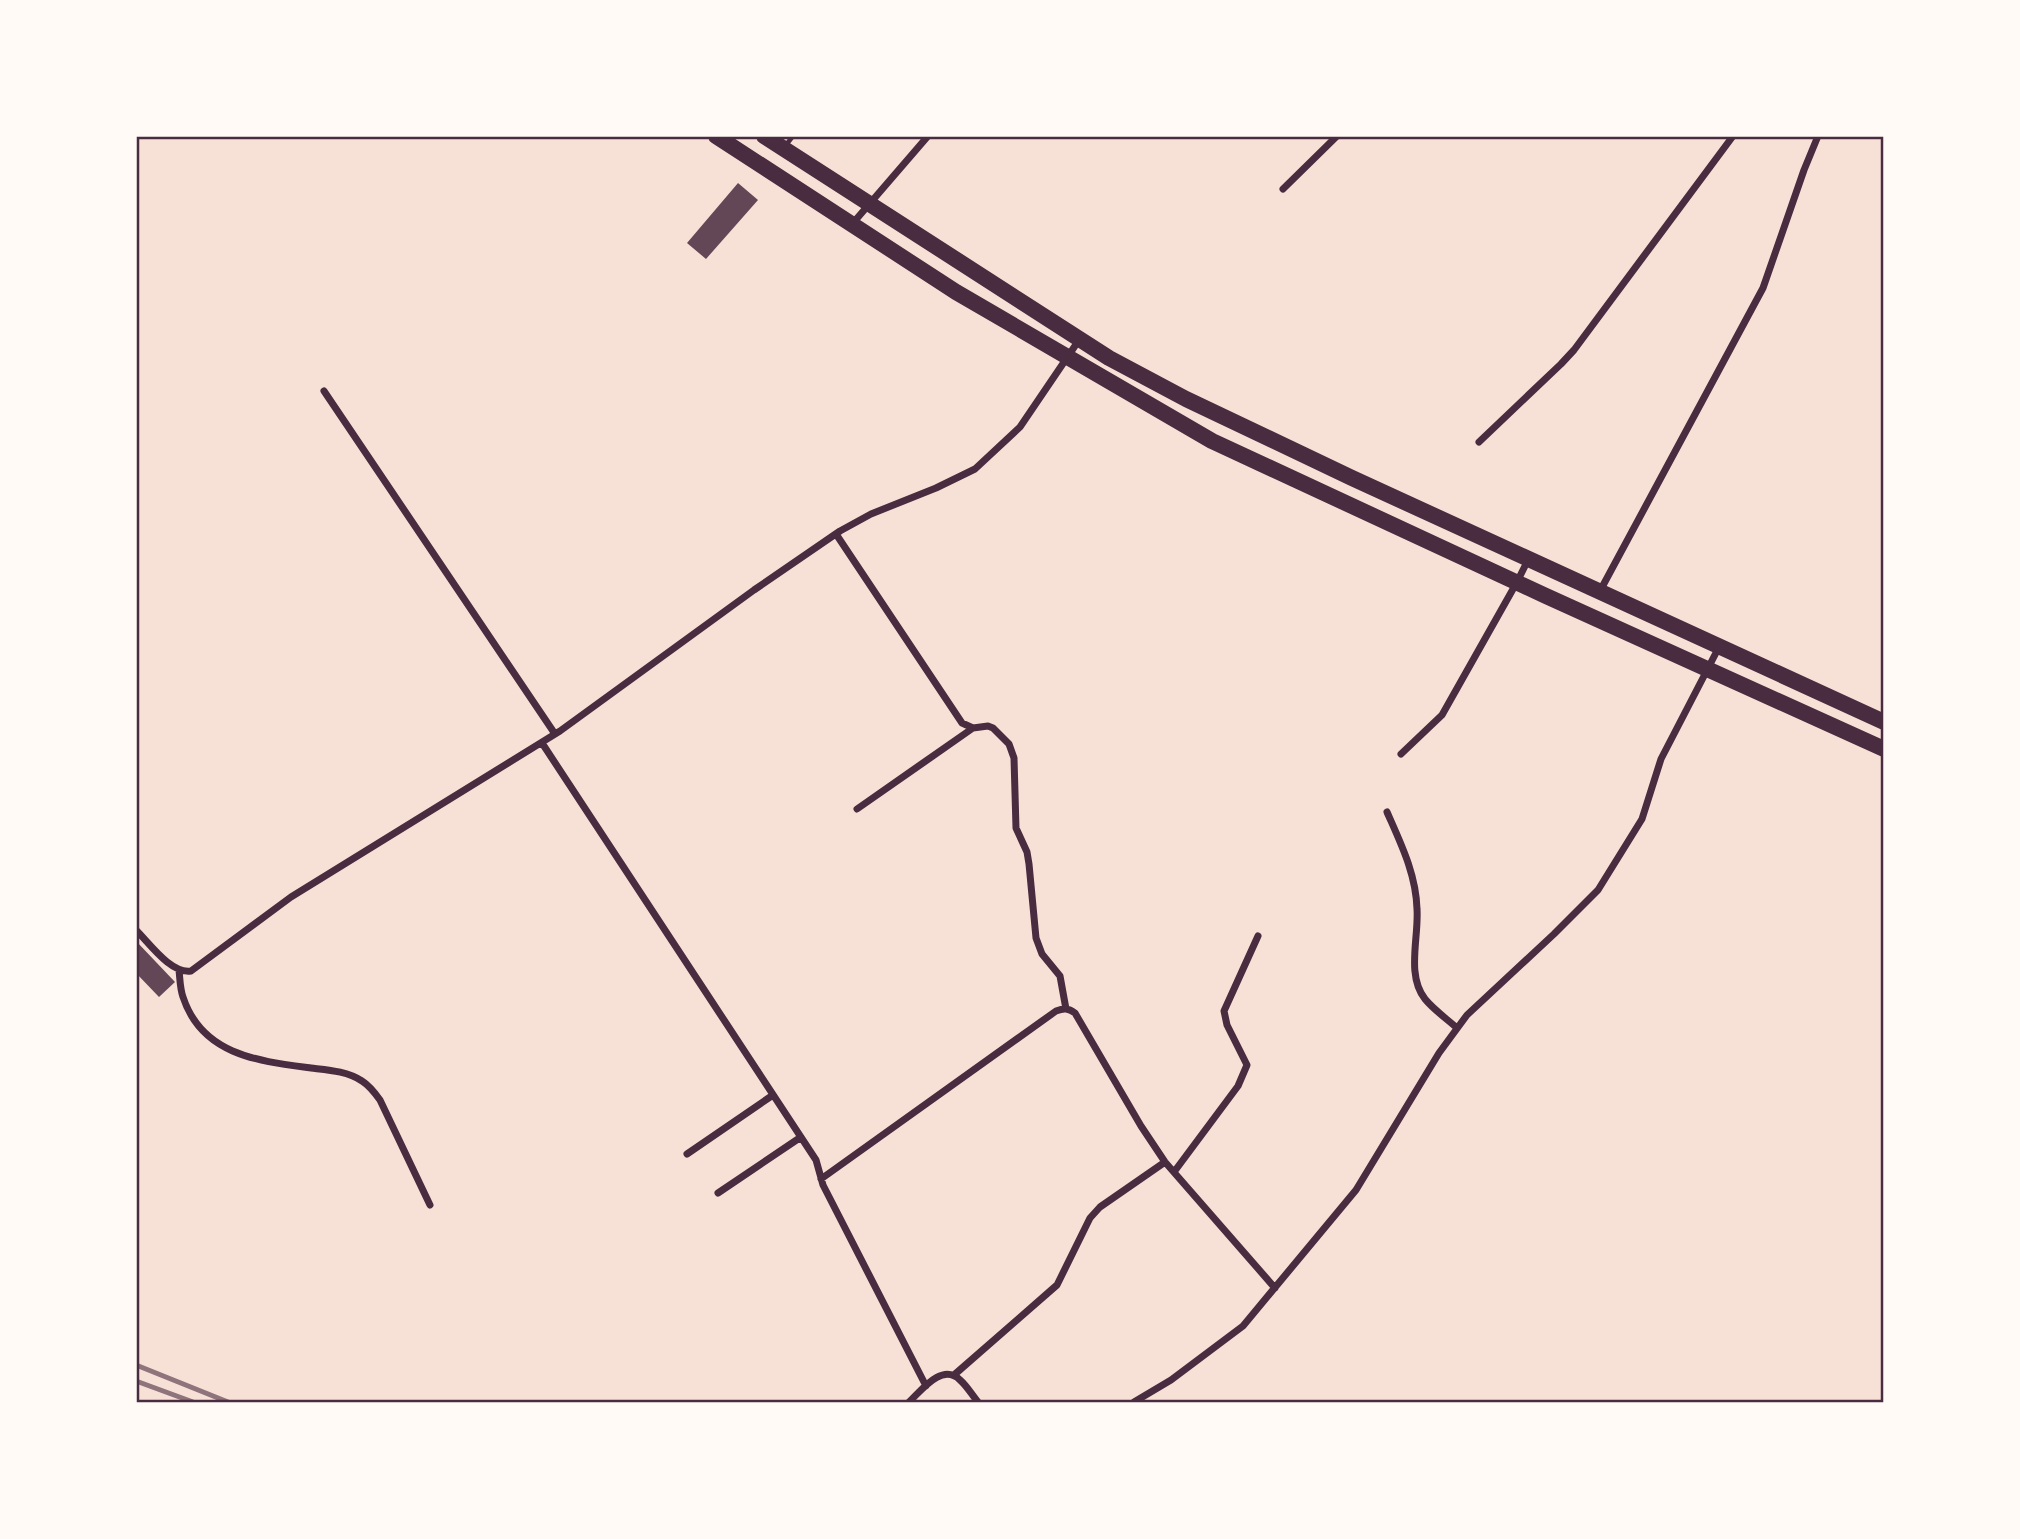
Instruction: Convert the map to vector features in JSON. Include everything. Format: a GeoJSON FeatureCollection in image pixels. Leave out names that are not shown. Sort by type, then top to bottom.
{"type":"FeatureCollection","features":[{"type":"Feature","properties":{"kind":"highway"},"geometry":{"type":"LineString","coordinates":[[716,136],[956,292],[1213,441],[1884,749]]}},
{"type":"Feature","properties":{"kind":"highway"},"geometry":{"type":"LineString","coordinates":[[764,136],[788,142],[869,204],[1109,358],[1186,399],[1884,722]]}},
{"type":"Feature","properties":{"kind":"street"},"geometry":{"type":"LineString","coordinates":[[852,225],[928,136]]}},
{"type":"Feature","properties":{"kind":"street"},"geometry":{"type":"LineString","coordinates":[[1283,189],[1337,136]]}},
{"type":"Feature","properties":{"kind":"street"},"geometry":{"type":"LineString","coordinates":[[1479,442],[1574,349],[1733,136]]}},
{"type":"Feature","properties":{"kind":"street"},"geometry":{"type":"LineString","coordinates":[[1600,592],[1763,288],[1818,136]]}},
{"type":"Feature","properties":{"kind":"street"},"geometry":{"type":"LineString","coordinates":[[136,930],[171,965],[182,972],[191,971],[291,897],[542,743],[836,534],[871,514],[975,469],[1020,426],[1080,339]]}},
{"type":"Feature","properties":{"kind":"street"},"geometry":{"type":"LineString","coordinates":[[324,391],[555,734]]}},
{"type":"Feature","properties":{"kind":"street"},"geometry":{"type":"LineString","coordinates":[[836,534],[962,723],[973,729]]}},
{"type":"Feature","properties":{"kind":"street"},"geometry":{"type":"LineString","coordinates":[[1401,754],[1442,715],[1528,559]]}},
{"type":"Feature","properties":{"kind":"street"},"geometry":{"type":"LineString","coordinates":[[1134,1402],[1171,1380],[1243,1326],[1356,1190],[1439,1053],[1467,1015],[1598,890],[1642,818],[1661,759],[1719,647]]}},
{"type":"Feature","properties":{"kind":"street"},"geometry":{"type":"LineString","coordinates":[[857,809],[973,729],[988,726],[993,728],[1009,744],[1014,758],[1016,828],[1027,852],[1036,938],[1042,954],[1060,976],[1066,1009]]}},
{"type":"Feature","properties":{"kind":"street"},"geometry":{"type":"LineString","coordinates":[[542,743],[816,1160],[821,1179],[926,1386]]}},
{"type":"Feature","properties":{"kind":"street"},"geometry":{"type":"LineString","coordinates":[[1387,812],[1407,856],[1413,880],[1417,909],[1417,982],[1424,998],[1457,1028]]}},
{"type":"Feature","properties":{"kind":"street"},"geometry":{"type":"LineString","coordinates":[[1174,1172],[1238,1086],[1247,1065],[1227,1025],[1224,1011],[1258,936]]}},
{"type":"Feature","properties":{"kind":"street"},"geometry":{"type":"LineString","coordinates":[[179,970],[183,996],[190,1012],[204,1032],[220,1046],[268,1062],[344,1072],[370,1086],[380,1100],[430,1205]]}},
{"type":"Feature","properties":{"kind":"street"},"geometry":{"type":"LineString","coordinates":[[821,1179],[1056,1011],[1066,1009],[1075,1013],[1166,1162],[1275,1288]]}},
{"type":"Feature","properties":{"kind":"street"},"geometry":{"type":"LineString","coordinates":[[687,1154],[773,1095]]}},
{"type":"Feature","properties":{"kind":"street"},"geometry":{"type":"LineString","coordinates":[[718,1193],[801,1137]]}},
{"type":"Feature","properties":{"kind":"street"},"geometry":{"type":"LineString","coordinates":[[954,1375],[1057,1285],[1090,1218],[1100,1208],[1166,1162]]}},
{"type":"Feature","properties":{"kind":"street"},"geometry":{"type":"LineString","coordinates":[[909,1402],[942,1374],[954,1375],[961,1380],[978,1402]]}},
{"type":"Feature","properties":{"kind":"building"},"geometry":{"type":"Polygon","coordinates":[[[738,183],[758,200],[706,259],[687,243],[738,183]]]}},
{"type":"Feature","properties":{"kind":"building"},"geometry":{"type":"Polygon","coordinates":[[[136,941],[175,982],[159,997],[136,973],[136,941]]]}},
{"type":"Feature","properties":{"kind":"railway"},"geometry":{"type":"LineString","coordinates":[[136,1365],[228,1402]]}},
{"type":"Feature","properties":{"kind":"railway"},"geometry":{"type":"LineString","coordinates":[[136,1381],[193,1402]]}}]}
